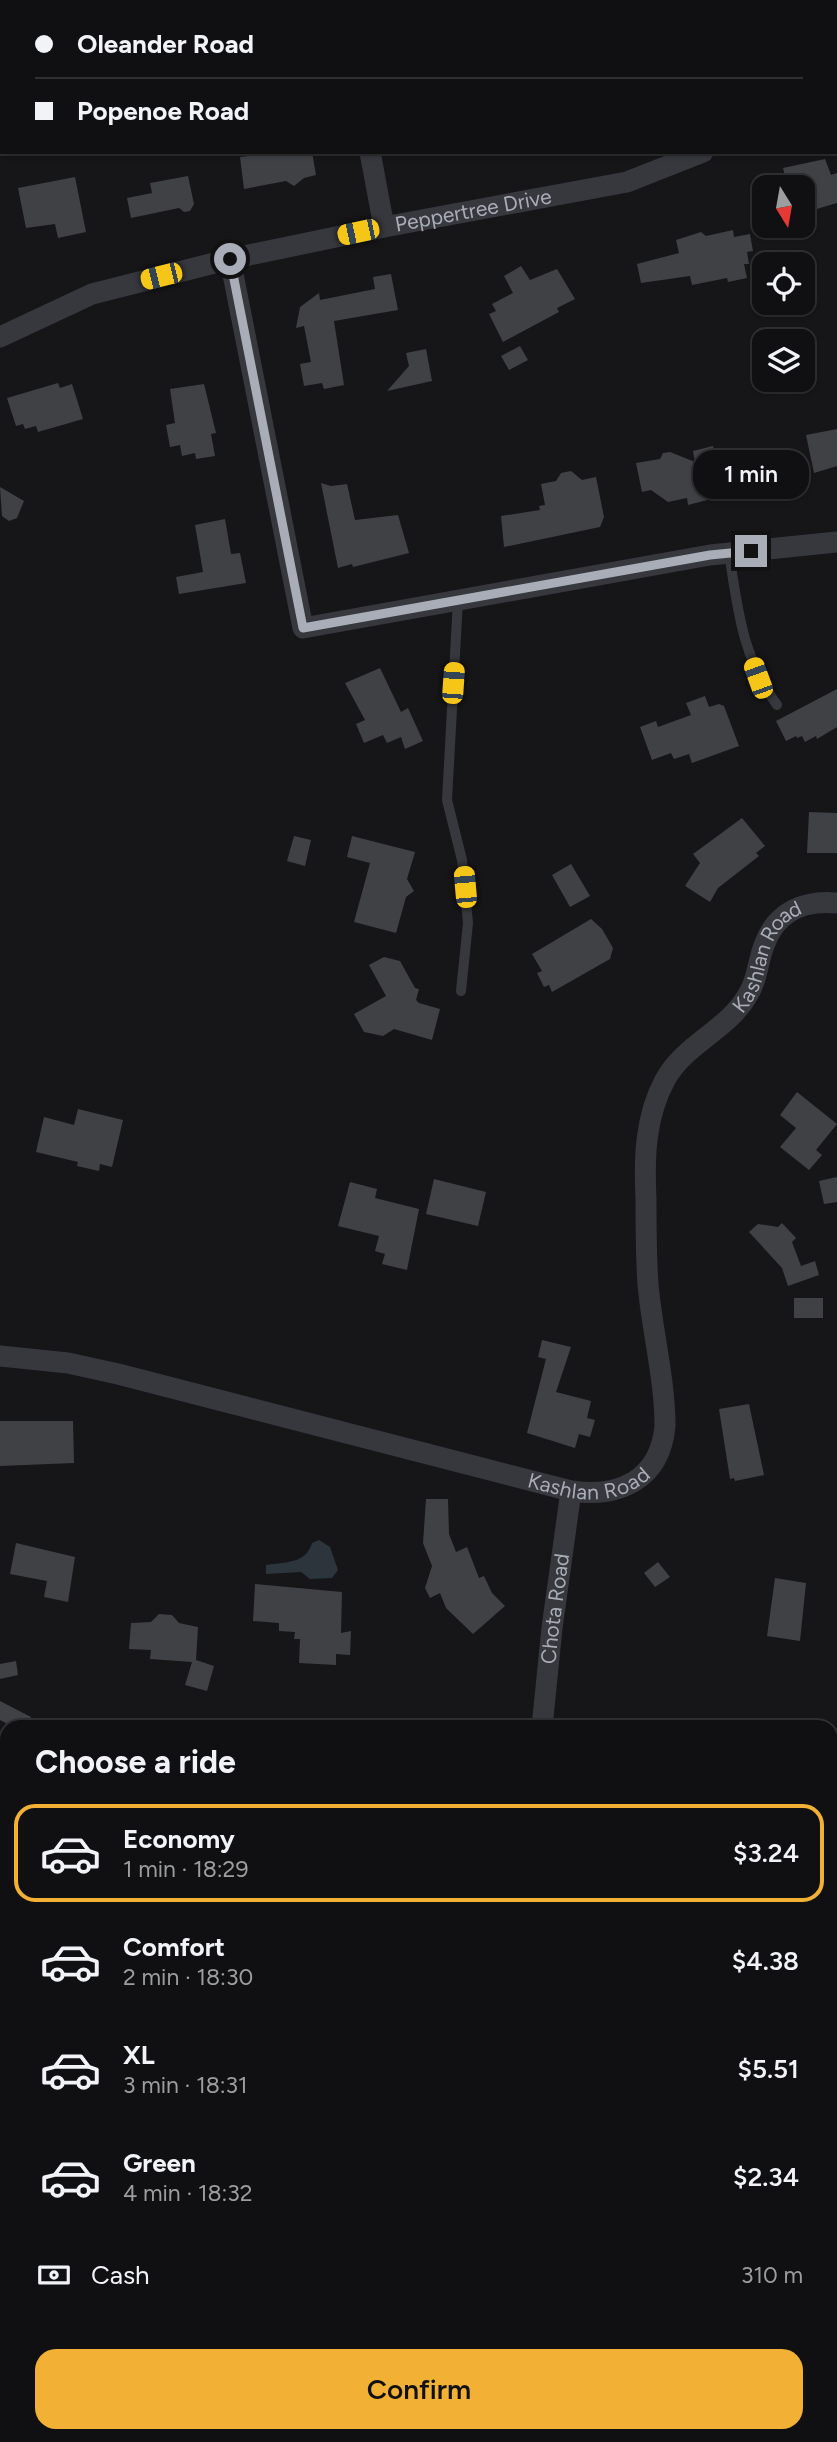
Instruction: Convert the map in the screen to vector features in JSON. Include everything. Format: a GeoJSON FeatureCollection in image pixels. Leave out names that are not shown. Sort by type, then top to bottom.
{"type":"FeatureCollection","features":[{"type":"Feature","properties":{"kind":"street"},"geometry":{"type":"LineString","coordinates":[[370,154],[384,226]]}},
{"type":"Feature","properties":{"kind":"street","name":"Peppertree Drive"},"geometry":{"type":"LineString","coordinates":[[0,337],[92,294],[230,259],[384,226],[627,182],[698,154]]}},
{"type":"Feature","properties":{"kind":"street"},"geometry":{"type":"LineString","coordinates":[[230,259],[303,628],[729,553],[837,542]]}},
{"type":"Feature","properties":{"kind":"street","name":"Kashlan Road"},"geometry":{"type":"LineString","coordinates":[[0,1356],[68,1363],[118,1374],[571,1492],[596,1495],[630,1485],[652,1464],[664,1439],[665,1412],[648,1284],[645,1167],[650,1118],[661,1089],[684,1053],[740,1006],[754,982],[765,943],[781,917],[804,904],[837,903]]}},
{"type":"Feature","properties":{"kind":"street","name":"Chota Road"},"geometry":{"type":"LineString","coordinates":[[543,1720],[552,1628],[571,1492]]}},
{"type":"Feature","properties":{"kind":"lane"},"geometry":{"type":"LineString","coordinates":[[729,553],[747,649],[758,678],[777,705]]}},
{"type":"Feature","properties":{"kind":"lane"},"geometry":{"type":"LineString","coordinates":[[458,600],[447,800],[460,848],[468,923],[461,991]]}},
{"type":"Feature","properties":{"kind":"shaded area"},"geometry":{"type":"Polygon","coordinates":[[[319,1540],[330,1547],[338,1570],[332,1578],[310,1579],[301,1572],[266,1574],[266,1565],[300,1558],[312,1543],[319,1540]]]}},
{"type":"Feature","properties":{"kind":"building"},"geometry":{"type":"Polygon","coordinates":[[[312,154],[316,175],[304,178],[294,186],[286,181],[244,189],[240,157],[312,154]]]}},
{"type":"Feature","properties":{"kind":"building"},"geometry":{"type":"Polygon","coordinates":[[[825,159],[831,175],[837,173],[837,203],[816,209],[816,175],[785,175],[783,168],[825,159]]]}},
{"type":"Feature","properties":{"kind":"building"},"geometry":{"type":"Polygon","coordinates":[[[188,176],[194,204],[190,211],[184,212],[179,208],[131,218],[127,198],[152,193],[150,183],[188,176]]]}},
{"type":"Feature","properties":{"kind":"building"},"geometry":{"type":"Polygon","coordinates":[[[75,177],[86,232],[58,238],[55,224],[26,228],[18,188],[75,177]]]}},
{"type":"Feature","properties":{"kind":"building"},"geometry":{"type":"Polygon","coordinates":[[[733,230],[734,237],[750,234],[753,251],[747,252],[749,264],[744,264],[747,278],[728,282],[727,278],[692,285],[690,276],[641,283],[637,264],[679,253],[676,240],[701,232],[706,236],[733,230]]]}},
{"type":"Feature","properties":{"kind":"building"},"geometry":{"type":"Polygon","coordinates":[[[521,266],[530,280],[557,269],[575,299],[557,308],[559,312],[503,342],[489,314],[496,311],[492,304],[513,293],[504,276],[521,266]]]}},
{"type":"Feature","properties":{"kind":"building"},"geometry":{"type":"Polygon","coordinates":[[[391,274],[398,310],[334,321],[344,385],[324,389],[322,383],[304,386],[300,364],[311,362],[304,326],[296,328],[300,307],[319,293],[320,300],[375,289],[373,277],[391,274]]]}},
{"type":"Feature","properties":{"kind":"building"},"geometry":{"type":"Polygon","coordinates":[[[520,346],[528,360],[509,370],[501,356],[520,346]]]}},
{"type":"Feature","properties":{"kind":"building"},"geometry":{"type":"Polygon","coordinates":[[[426,349],[432,381],[387,391],[409,366],[406,353],[426,349]]]}},
{"type":"Feature","properties":{"kind":"building"},"geometry":{"type":"Polygon","coordinates":[[[58,383],[60,388],[72,384],[83,419],[38,432],[36,426],[25,429],[23,424],[16,426],[7,398],[58,383]]]}},
{"type":"Feature","properties":{"kind":"building"},"geometry":{"type":"Polygon","coordinates":[[[204,384],[216,433],[211,434],[215,456],[196,459],[195,453],[182,456],[180,445],[170,447],[166,425],[175,423],[170,389],[204,384]]]}},
{"type":"Feature","properties":{"kind":"building"},"geometry":{"type":"Polygon","coordinates":[[[837,429],[837,466],[814,473],[806,435],[837,429]]]}},
{"type":"Feature","properties":{"kind":"building"},"geometry":{"type":"Polygon","coordinates":[[[713,446],[723,496],[688,505],[687,498],[668,502],[651,490],[642,492],[636,463],[660,459],[663,453],[670,452],[695,462],[693,451],[713,446]]]}},
{"type":"Feature","properties":{"kind":"building"},"geometry":{"type":"Polygon","coordinates":[[[571,471],[582,480],[596,477],[604,517],[600,527],[504,547],[501,516],[540,510],[539,506],[545,505],[541,484],[556,481],[561,473],[571,471]]]}},
{"type":"Feature","properties":{"kind":"building"},"geometry":{"type":"Polygon","coordinates":[[[321,483],[331,486],[347,484],[355,520],[398,515],[409,553],[353,567],[352,564],[338,568],[321,483]]]}},
{"type":"Feature","properties":{"kind":"building"},"geometry":{"type":"Polygon","coordinates":[[[0,487],[24,501],[17,518],[9,521],[2,516],[0,487]]]}},
{"type":"Feature","properties":{"kind":"building"},"geometry":{"type":"Polygon","coordinates":[[[225,519],[231,554],[240,553],[246,583],[179,594],[176,577],[203,572],[195,525],[225,519]]]}},
{"type":"Feature","properties":{"kind":"building"},"geometry":{"type":"Polygon","coordinates":[[[380,668],[401,712],[408,708],[423,741],[405,749],[401,737],[387,743],[383,735],[364,743],[356,724],[365,720],[345,683],[380,668]]]}},
{"type":"Feature","properties":{"kind":"building"},"geometry":{"type":"Polygon","coordinates":[[[837,689],[837,727],[817,739],[816,736],[805,742],[802,736],[796,736],[786,741],[776,721],[837,689]]]}},
{"type":"Feature","properties":{"kind":"building"},"geometry":{"type":"Polygon","coordinates":[[[705,696],[709,707],[719,704],[724,706],[739,746],[692,763],[689,754],[674,759],[671,753],[652,760],[640,727],[656,721],[658,727],[691,715],[686,703],[705,696]]]}},
{"type":"Feature","properties":{"kind":"building"},"geometry":{"type":"Polygon","coordinates":[[[809,812],[837,813],[837,853],[807,853],[809,812]]]}},
{"type":"Feature","properties":{"kind":"building"},"geometry":{"type":"Polygon","coordinates":[[[742,818],[765,846],[756,853],[759,856],[718,888],[710,902],[685,886],[700,863],[693,854],[742,818]]]}},
{"type":"Feature","properties":{"kind":"building"},"geometry":{"type":"Polygon","coordinates":[[[294,836],[311,840],[305,866],[287,861],[294,836]]]}},
{"type":"Feature","properties":{"kind":"building"},"geometry":{"type":"Polygon","coordinates":[[[352,836],[415,852],[407,879],[414,891],[406,897],[396,933],[354,922],[370,863],[347,857],[352,836]]]}},
{"type":"Feature","properties":{"kind":"building"},"geometry":{"type":"Polygon","coordinates":[[[571,864],[590,896],[570,907],[552,875],[571,864]]]}},
{"type":"Feature","properties":{"kind":"building"},"geometry":{"type":"Polygon","coordinates":[[[591,919],[602,929],[613,948],[610,959],[552,992],[549,985],[544,987],[537,973],[542,971],[532,954],[591,919]]]}},
{"type":"Feature","properties":{"kind":"building"},"geometry":{"type":"Polygon","coordinates":[[[384,957],[400,961],[415,988],[419,989],[416,1000],[419,1003],[440,1009],[432,1040],[394,1029],[383,1036],[364,1032],[354,1014],[386,996],[369,965],[384,957]]]}},
{"type":"Feature","properties":{"kind":"building"},"geometry":{"type":"Polygon","coordinates":[[[797,1092],[837,1124],[816,1150],[822,1155],[809,1170],[780,1147],[796,1128],[780,1115],[797,1092]]]}},
{"type":"Feature","properties":{"kind":"building"},"geometry":{"type":"Polygon","coordinates":[[[78,1109],[123,1120],[112,1167],[100,1164],[99,1171],[77,1166],[78,1162],[36,1152],[44,1117],[74,1125],[78,1109]]]}},
{"type":"Feature","properties":{"kind":"building"},"geometry":{"type":"Polygon","coordinates":[[[837,1177],[837,1202],[824,1204],[819,1181],[837,1177]]]}},
{"type":"Feature","properties":{"kind":"building"},"geometry":{"type":"Polygon","coordinates":[[[434,1179],[486,1192],[478,1226],[426,1214],[434,1179]]]}},
{"type":"Feature","properties":{"kind":"building"},"geometry":{"type":"Polygon","coordinates":[[[350,1182],[377,1189],[375,1198],[419,1209],[407,1270],[382,1264],[385,1254],[375,1251],[379,1236],[338,1226],[350,1182]]]}},
{"type":"Feature","properties":{"kind":"building"},"geometry":{"type":"Polygon","coordinates":[[[782,1223],[796,1238],[792,1242],[801,1266],[815,1261],[819,1275],[788,1286],[782,1268],[749,1232],[758,1224],[778,1227],[782,1223]]]}},
{"type":"Feature","properties":{"kind":"building"},"geometry":{"type":"Polygon","coordinates":[[[794,1298],[823,1298],[823,1318],[794,1318],[794,1298]]]}},
{"type":"Feature","properties":{"kind":"building"},"geometry":{"type":"Polygon","coordinates":[[[542,1340],[571,1347],[556,1392],[591,1401],[587,1418],[595,1420],[590,1437],[579,1434],[575,1448],[527,1433],[546,1359],[538,1357],[542,1340]]]}},
{"type":"Feature","properties":{"kind":"building"},"geometry":{"type":"Polygon","coordinates":[[[749,1404],[764,1475],[735,1481],[734,1478],[730,1479],[719,1409],[749,1404]]]}},
{"type":"Feature","properties":{"kind":"building"},"geometry":{"type":"Polygon","coordinates":[[[0,1421],[73,1421],[74,1463],[0,1466],[0,1421]]]}},
{"type":"Feature","properties":{"kind":"building"},"geometry":{"type":"Polygon","coordinates":[[[426,1499],[448,1499],[449,1534],[456,1552],[467,1547],[479,1578],[484,1576],[492,1593],[505,1606],[473,1634],[446,1608],[440,1593],[430,1598],[425,1588],[432,1566],[423,1543],[426,1499]]]}},
{"type":"Feature","properties":{"kind":"building"},"geometry":{"type":"Polygon","coordinates":[[[16,1543],[75,1557],[68,1602],[44,1597],[47,1581],[10,1574],[16,1543]]]}},
{"type":"Feature","properties":{"kind":"building"},"geometry":{"type":"Polygon","coordinates":[[[658,1562],[670,1577],[655,1587],[644,1573],[658,1562]]]}},
{"type":"Feature","properties":{"kind":"building"},"geometry":{"type":"Polygon","coordinates":[[[775,1578],[806,1583],[800,1641],[767,1636],[775,1578]]]}},
{"type":"Feature","properties":{"kind":"building"},"geometry":{"type":"Polygon","coordinates":[[[255,1584],[342,1592],[341,1633],[351,1631],[350,1655],[336,1654],[336,1665],[299,1663],[300,1639],[294,1639],[295,1632],[279,1631],[279,1623],[253,1621],[255,1584]]]}},
{"type":"Feature","properties":{"kind":"building"},"geometry":{"type":"Polygon","coordinates":[[[159,1614],[172,1615],[179,1623],[198,1627],[196,1660],[214,1666],[207,1691],[185,1685],[192,1662],[150,1659],[151,1650],[129,1649],[131,1623],[151,1622],[159,1614]]]}},
{"type":"Feature","properties":{"kind":"building"},"geometry":{"type":"Polygon","coordinates":[[[16,1661],[18,1675],[0,1679],[0,1664],[16,1661]]]}},
{"type":"Feature","properties":{"kind":"building"},"geometry":{"type":"Polygon","coordinates":[[[0,1701],[31,1717],[30,1720],[0,1720],[0,1701]]]}},
{"type":"Feature","properties":{"kind":"route"},"geometry":{"type":"LineString","coordinates":[[230,259],[303,628],[710,555],[751,551]]}}]}
